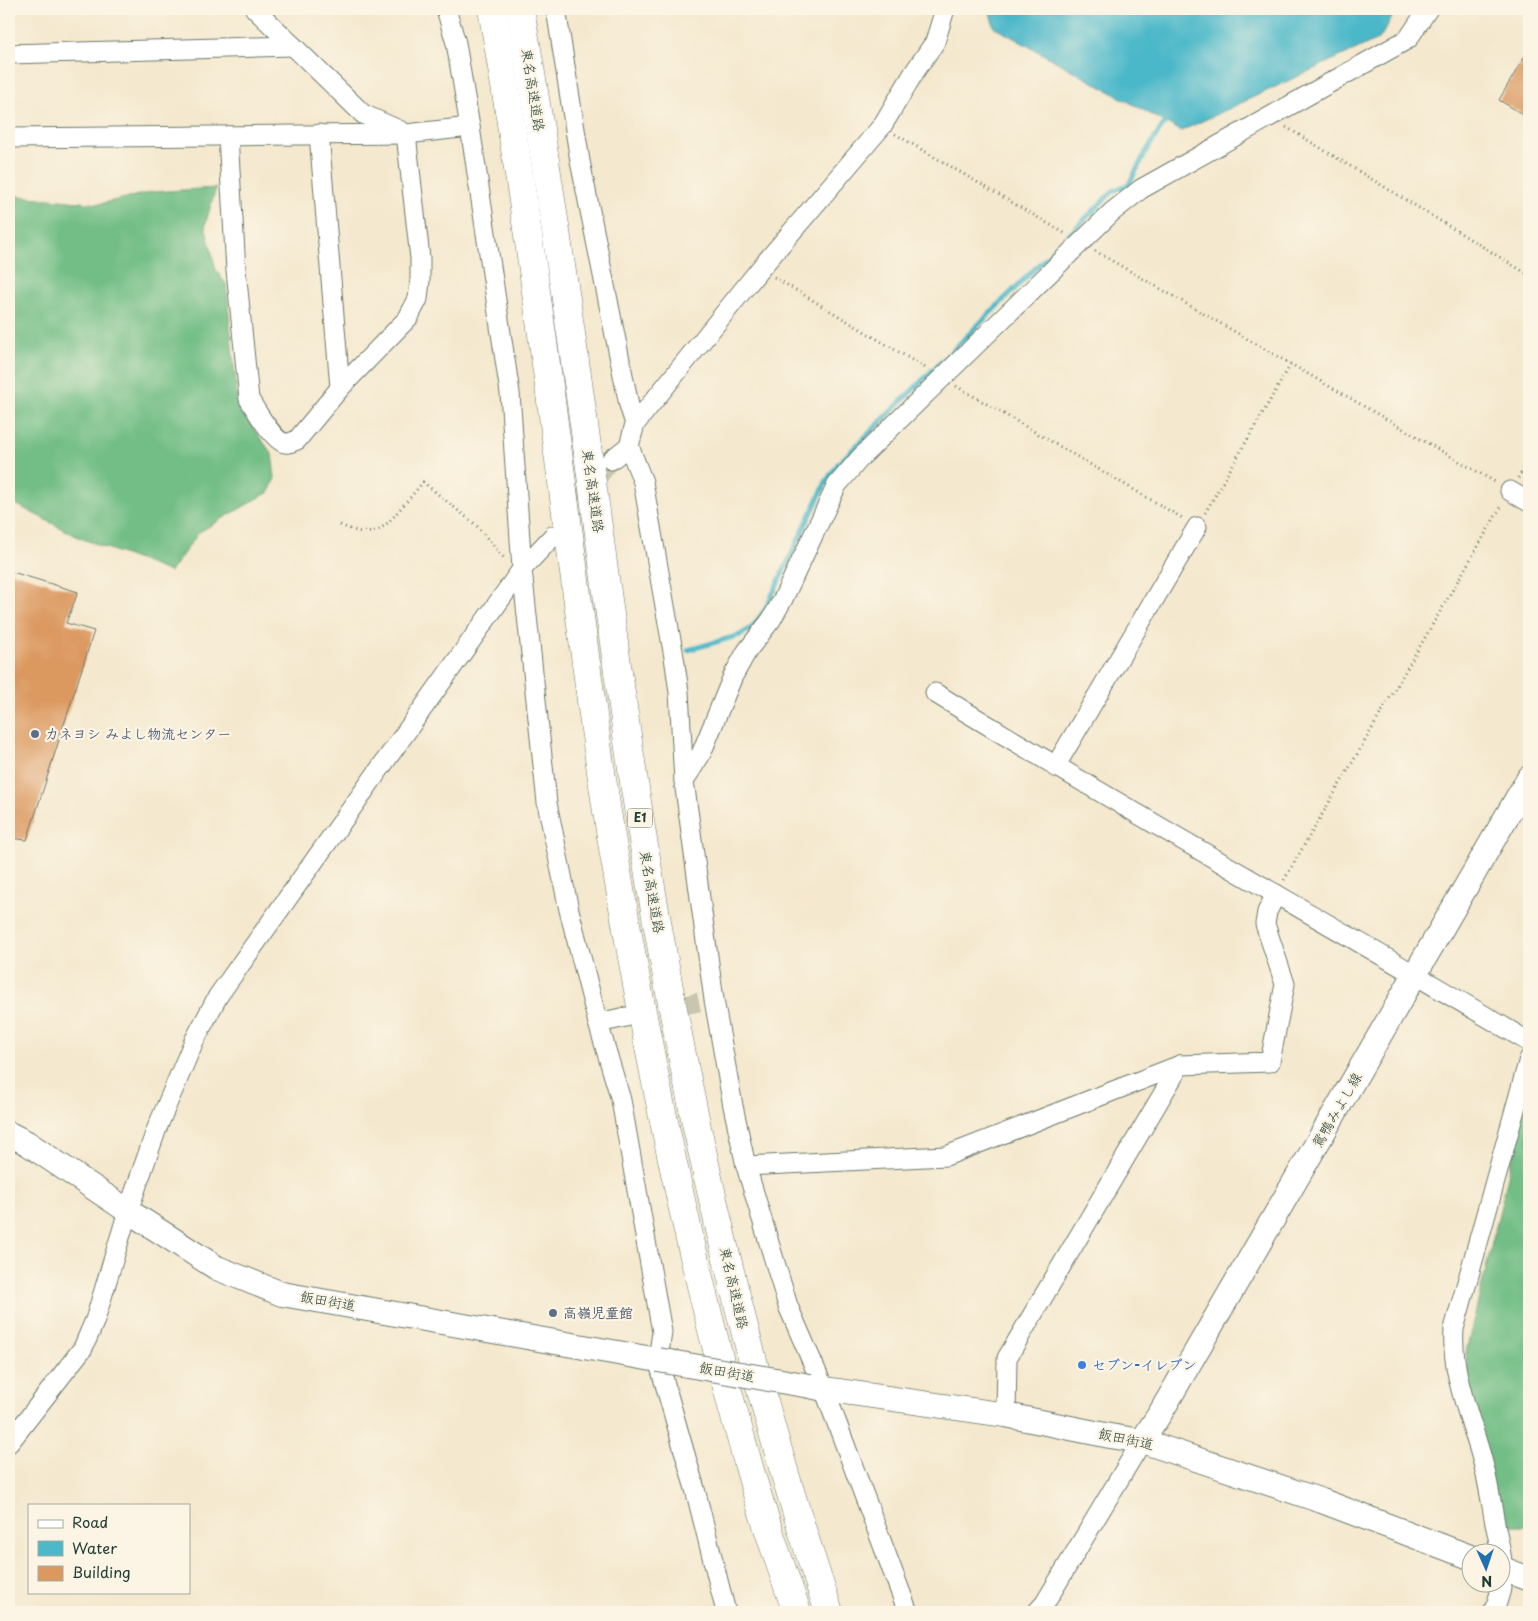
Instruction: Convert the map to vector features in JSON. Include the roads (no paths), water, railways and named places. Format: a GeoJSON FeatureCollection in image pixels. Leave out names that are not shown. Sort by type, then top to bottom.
{"type":"FeatureCollection","features":[{"type":"Feature","properties":{"kind":"highway","name":"東名高速道路"},"geometry":{"type":"LineString","coordinates":[[492,9],[541,328],[613,851],[639,994],[671,1154],[714,1338],[746,1459],[797,1612]]}},
{"type":"Feature","properties":{"kind":"highway","name":"東名高速道路"},"geometry":{"type":"LineString","coordinates":[[520,9],[560,263],[642,836],[671,999],[701,1148],[742,1322],[778,1455],[829,1612]]}},
{"type":"Feature","properties":{"kind":"main road","name":"鴛鴨みよし線"},"geometry":{"type":"LineString","coordinates":[[1142,1441],[1161,1412],[1529,778]]}},
{"type":"Feature","properties":{"kind":"main road","name":"飯田街道"},"geometry":{"type":"LineString","coordinates":[[9,1134],[27,1143],[128,1212],[217,1268],[282,1294],[817,1388],[1006,1415],[1142,1441],[1322,1501],[1460,1553]]}},
{"type":"Feature","properties":{"kind":"main road"},"geometry":{"type":"LineString","coordinates":[[1510,1572],[1529,1579]]}},
{"type":"Feature","properties":{"kind":"street"},"geometry":{"type":"LineString","coordinates":[[255,9],[363,114],[406,134]]}},
{"type":"Feature","properties":{"kind":"street"},"geometry":{"type":"LineString","coordinates":[[446,9],[456,43],[510,393],[522,569],[547,803],[569,910],[598,1023],[621,1100],[662,1332],[658,1360],[695,1489],[726,1612]]}},
{"type":"Feature","properties":{"kind":"street"},"geometry":{"type":"LineString","coordinates":[[556,9],[580,161],[602,279],[635,424]]}},
{"type":"Feature","properties":{"kind":"street"},"geometry":{"type":"LineString","coordinates":[[908,1612],[817,1388],[788,1306],[746,1166],[733,1106],[706,1001],[684,781],[679,692],[643,482],[629,446],[635,424],[760,269],[882,126],[935,42],[945,9]]}},
{"type":"Feature","properties":{"kind":"street"},"geometry":{"type":"LineString","coordinates":[[684,781],[701,754],[733,676],[747,651],[771,620],[783,598],[837,485],[861,457],[1112,212],[1141,189],[1408,39],[1428,9]]}},
{"type":"Feature","properties":{"kind":"street"},"geometry":{"type":"LineString","coordinates":[[9,54],[292,46]]}},
{"type":"Feature","properties":{"kind":"street"},"geometry":{"type":"LineString","coordinates":[[9,138],[406,134],[470,127]]}},
{"type":"Feature","properties":{"kind":"street"},"geometry":{"type":"LineString","coordinates":[[319,134],[340,388]]}},
{"type":"Feature","properties":{"kind":"street"},"geometry":{"type":"LineString","coordinates":[[228,136],[236,270],[249,399],[278,440],[286,444],[297,440],[340,388],[408,318],[418,298],[420,258],[406,134]]}},
{"type":"Feature","properties":{"kind":"street"},"geometry":{"type":"LineString","coordinates":[[611,460],[629,446]]}},
{"type":"Feature","properties":{"kind":"street"},"geometry":{"type":"LineString","coordinates":[[1510,491],[1529,502]]}},
{"type":"Feature","properties":{"kind":"street"},"geometry":{"type":"LineString","coordinates":[[1055,767],[1197,526]]}},
{"type":"Feature","properties":{"kind":"street"},"geometry":{"type":"LineString","coordinates":[[9,1443],[83,1348],[95,1320],[128,1212],[165,1110],[194,1041],[218,996],[522,569],[554,535]]}},
{"type":"Feature","properties":{"kind":"street"},"geometry":{"type":"LineString","coordinates":[[935,693],[1055,767],[1416,974],[1529,1042]]}},
{"type":"Feature","properties":{"kind":"street"},"geometry":{"type":"LineString","coordinates":[[746,1166],[946,1156],[1180,1065],[1270,1062],[1285,984],[1265,924],[1267,912],[1276,894]]}},
{"type":"Feature","properties":{"kind":"street"},"geometry":{"type":"LineString","coordinates":[[598,1023],[626,1017]]}},
{"type":"Feature","properties":{"kind":"street"},"geometry":{"type":"LineString","coordinates":[[1497,1544],[1482,1459],[1464,1403],[1454,1360],[1454,1329],[1529,1059]]}},
{"type":"Feature","properties":{"kind":"street"},"geometry":{"type":"LineString","coordinates":[[1006,1415],[1007,1358],[1180,1065]]}},
{"type":"Feature","properties":{"kind":"street"},"geometry":{"type":"LineString","coordinates":[[1038,1612],[1142,1441]]}},
{"type":"Feature","properties":{"kind":"street"},"geometry":{"type":"LineString","coordinates":[[1494,1612],[1501,1594]]}},
{"type":"Feature","properties":{"kind":"water"},"geometry":{"type":"Polygon","coordinates":[[[989,9],[1397,9],[1380,38],[1181,131],[994,27],[989,9]]]}},
{"type":"Feature","properties":{"kind":"waterway"},"geometry":{"type":"LineString","coordinates":[[688,650],[740,635],[753,627],[765,610],[826,482],[838,464],[1113,191],[1129,184],[1166,118]]}},
{"type":"Feature","properties":{"kind":"tunnel"},"geometry":{"type":"LineString","coordinates":[[563,523],[611,460]]}},
{"type":"Feature","properties":{"kind":"tunnel"},"geometry":{"type":"LineString","coordinates":[[632,1016],[699,1002]]}},
{"type":"Feature","properties":{"kind":"place","name":"カネヨシ みよし物流センター"},"geometry":{"type":"Point","coordinates":[35,734]}},
{"type":"Feature","properties":{"kind":"place","name":"高嶺児童館"},"geometry":{"type":"Point","coordinates":[553,1313]}},
{"type":"Feature","properties":{"kind":"place","name":"セブン-イレブン"},"geometry":{"type":"Point","coordinates":[1082,1365]}}]}
